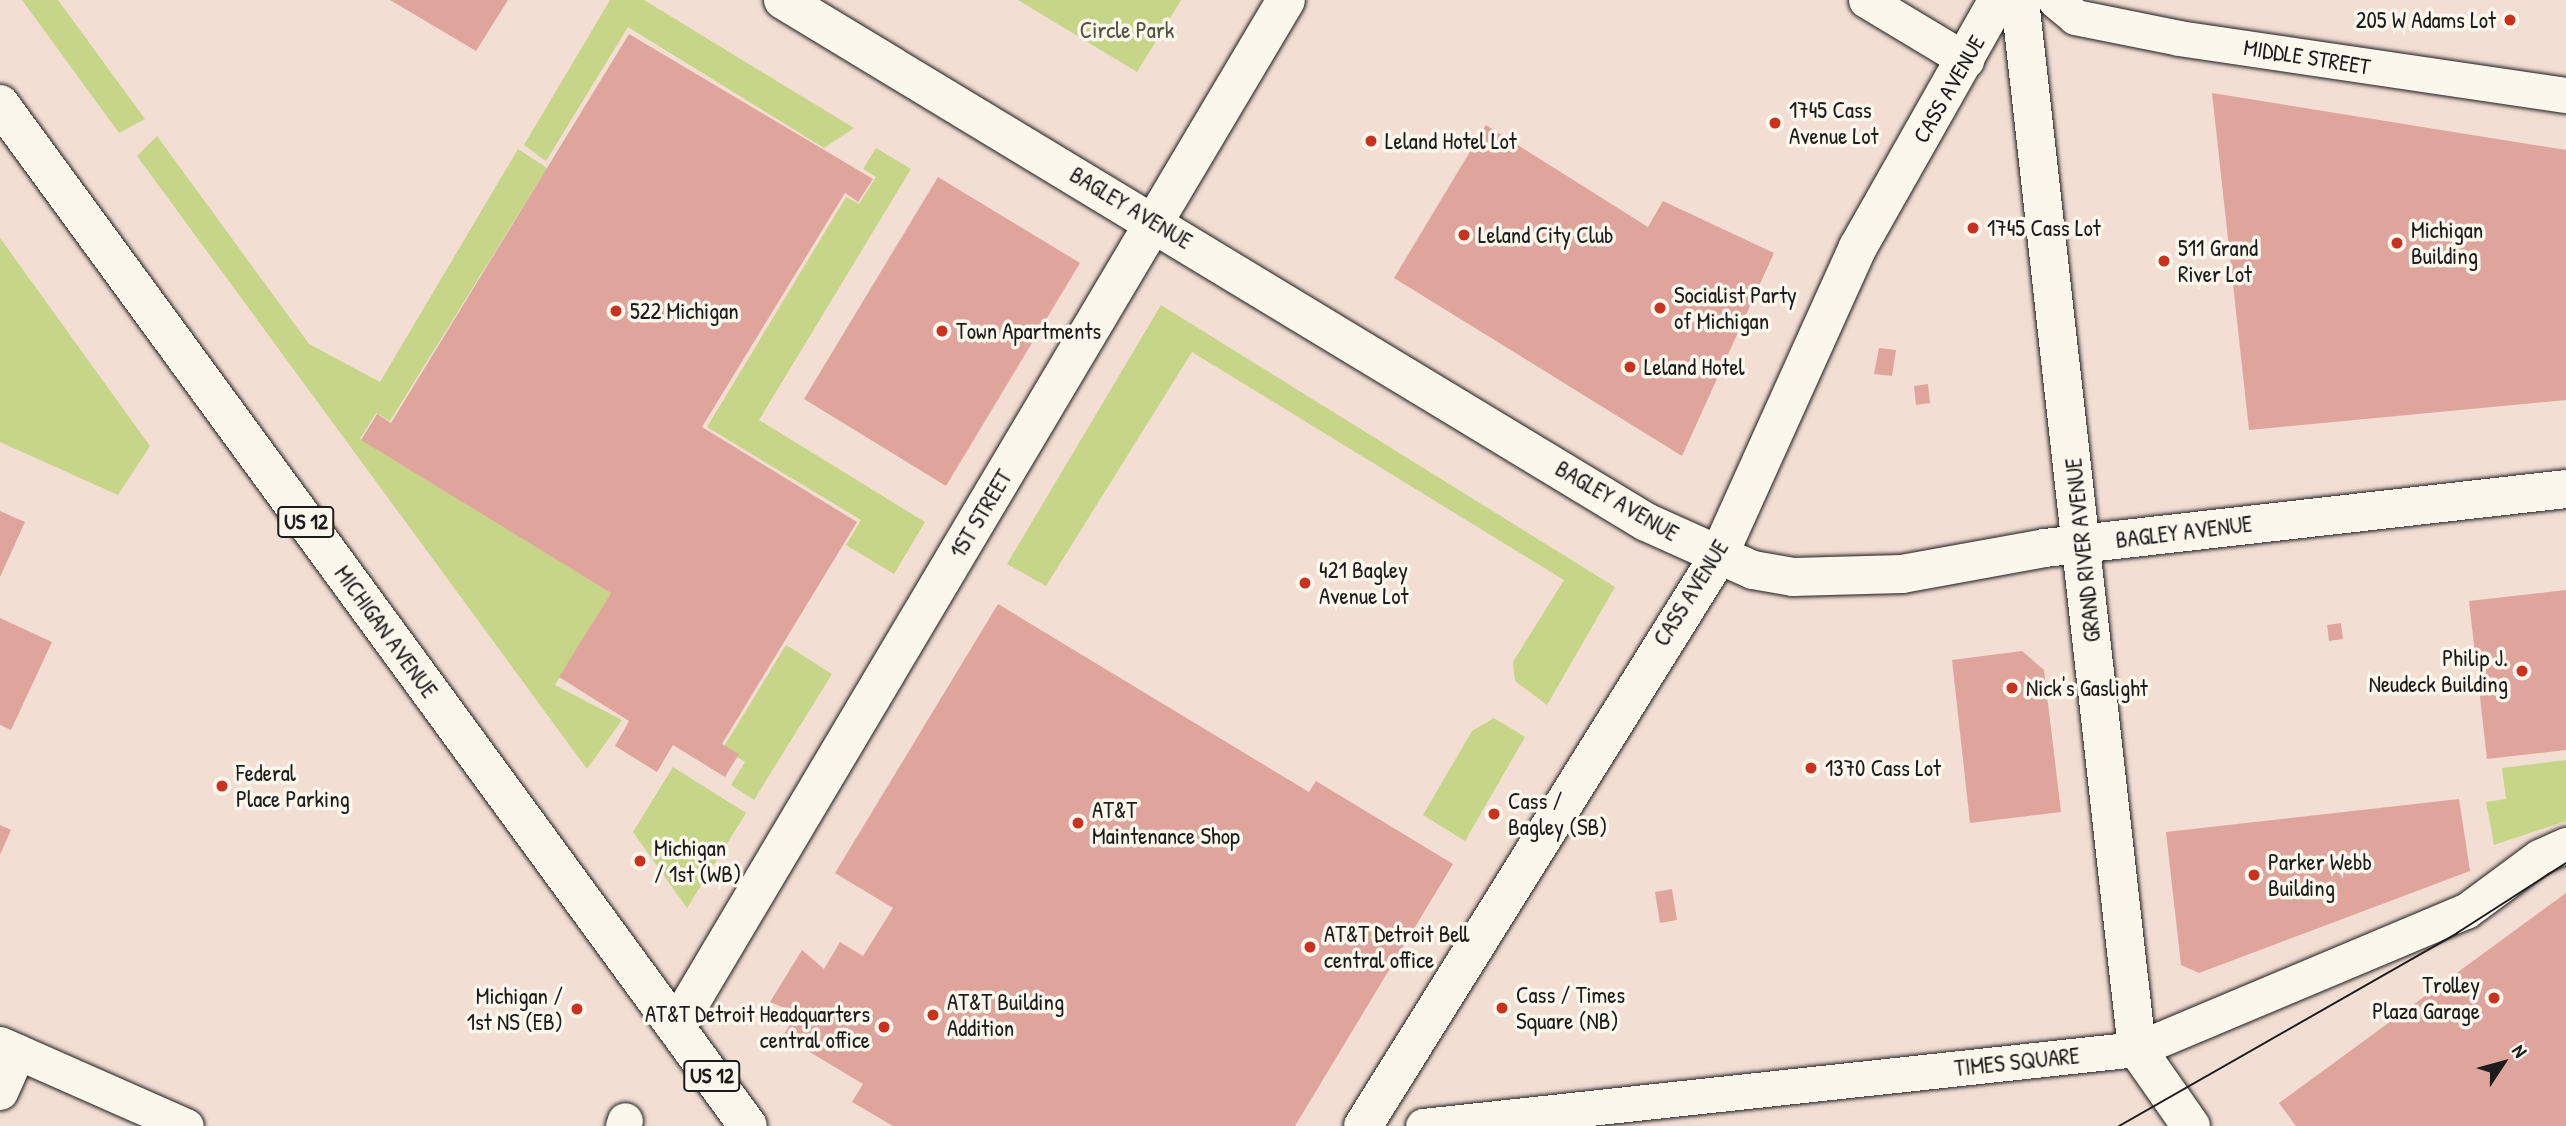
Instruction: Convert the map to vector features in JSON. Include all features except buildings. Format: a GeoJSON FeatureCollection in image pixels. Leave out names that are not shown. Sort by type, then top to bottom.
{"type":"FeatureCollection","features":[{"type":"Feature","properties":{"kind":"street","name":"BAGLEY AVENUE"},"geometry":{"type":"LineString","coordinates":[[783,0],[1155,222],[1646,522],[1718,558],[1793,577],[1902,574],[2082,544],[2566,489]]}},
{"type":"Feature","properties":{"kind":"street","name":"1ST STREET"},"geometry":{"type":"LineString","coordinates":[[676,1027],[1286,0]]}},
{"type":"Feature","properties":{"kind":"street"},"geometry":{"type":"LineString","coordinates":[[1866,0],[1966,60]]}},
{"type":"Feature","properties":{"kind":"street","name":"CASS AVENUE"},"geometry":{"type":"LineString","coordinates":[[1363,1126],[1718,558],[1825,313],[1998,0]]}},
{"type":"Feature","properties":{"kind":"street","name":"GRAND RIVER AVENUE"},"geometry":{"type":"LineString","coordinates":[[2020,0],[2137,1049],[2191,1126]]}},
{"type":"Feature","properties":{"kind":"street","name":"MIDDLE STREET"},"geometry":{"type":"LineString","coordinates":[[2055,0],[2075,17],[2179,38],[2566,96]]}},
{"type":"Feature","properties":{"kind":"street","name":"MICHIGAN AVENUE"},"geometry":{"type":"LineString","coordinates":[[0,104],[748,1126]]}},
{"type":"Feature","properties":{"kind":"street","name":"TIMES SQUARE"},"geometry":{"type":"LineString","coordinates":[[1423,1126],[2137,1049],[2466,911],[2539,858],[2566,845]]}},
{"type":"Feature","properties":{"kind":"street"},"geometry":{"type":"LineString","coordinates":[[0,1092],[9,1048],[186,1126]]}},
{"type":"Feature","properties":{"kind":"green space"},"geometry":{"type":"Polygon","coordinates":[[[22,0],[58,0],[145,119],[119,133],[22,0]]]}},
{"type":"Feature","properties":{"kind":"green space"},"geometry":{"type":"Polygon","coordinates":[[[610,0],[644,0],[854,128],[824,148],[628,27],[546,161],[524,145],[610,0]]]}},
{"type":"Feature","properties":{"kind":"green space","name":"Circle Park"},"geometry":{"type":"Polygon","coordinates":[[[1018,0],[1181,0],[1137,72],[1018,0]]]}},
{"type":"Feature","properties":{"kind":"green space"},"geometry":{"type":"Polygon","coordinates":[[[157,136],[309,344],[380,382],[518,149],[547,168],[390,421],[376,413],[360,439],[611,593],[555,685],[622,720],[587,769],[137,156],[157,136]]]}},
{"type":"Feature","properties":{"kind":"green space"},"geometry":{"type":"Polygon","coordinates":[[[876,148],[911,169],[759,420],[925,522],[894,574],[846,545],[861,520],[707,427],[846,197],[859,204],[876,177],[863,169],[876,148]]]}},
{"type":"Feature","properties":{"kind":"green space"},"geometry":{"type":"Polygon","coordinates":[[[0,238],[150,446],[118,495],[0,442],[0,238]]]}},
{"type":"Feature","properties":{"kind":"green space"},"geometry":{"type":"Polygon","coordinates":[[[1161,305],[1615,587],[1547,705],[1515,681],[1513,662],[1564,580],[1192,352],[1046,586],[1007,564],[1161,305]]]}},
{"type":"Feature","properties":{"kind":"green space"},"geometry":{"type":"Polygon","coordinates":[[[786,645],[832,674],[754,800],[731,785],[745,762],[723,748],[786,645]]]}},
{"type":"Feature","properties":{"kind":"green space"},"geometry":{"type":"Polygon","coordinates":[[[1494,718],[1525,737],[1465,841],[1423,815],[1472,731],[1494,718]]]}},
{"type":"Feature","properties":{"kind":"green space"},"geometry":{"type":"Polygon","coordinates":[[[2566,760],[2566,821],[2494,845],[2486,802],[2506,799],[2502,768],[2566,760]]]}},
{"type":"Feature","properties":{"kind":"green space"},"geometry":{"type":"Polygon","coordinates":[[[673,767],[746,813],[687,908],[633,832],[673,767]]]}},
{"type":"Feature","properties":{"kind":"tram line"},"geometry":{"type":"LineString","coordinates":[[2119,1126],[2457,933],[2566,863]]}},
{"type":"Feature","properties":{"kind":"place","name":"205 W Adams Lot"},"geometry":{"type":"Point","coordinates":[2510,20]}},
{"type":"Feature","properties":{"kind":"place","name":"1745 Cass Avenue Lot"},"geometry":{"type":"Point","coordinates":[1775,123]}},
{"type":"Feature","properties":{"kind":"place","name":"Leland Hotel Lot"},"geometry":{"type":"Point","coordinates":[1371,141]}},
{"type":"Feature","properties":{"kind":"place","name":"1745 Cass Lot"},"geometry":{"type":"Point","coordinates":[1973,228]}},
{"type":"Feature","properties":{"kind":"place","name":"Leland City Club"},"geometry":{"type":"Point","coordinates":[1464,235]}},
{"type":"Feature","properties":{"kind":"place","name":"Michigan Building"},"geometry":{"type":"Point","coordinates":[2397,243]}},
{"type":"Feature","properties":{"kind":"place","name":"511 Grand River Lot"},"geometry":{"type":"Point","coordinates":[2164,261]}},
{"type":"Feature","properties":{"kind":"place","name":"Socialist Party of Michigan"},"geometry":{"type":"Point","coordinates":[1660,308]}},
{"type":"Feature","properties":{"kind":"place","name":"522 Michigan"},"geometry":{"type":"Point","coordinates":[616,311]}},
{"type":"Feature","properties":{"kind":"place","name":"Town Apartments"},"geometry":{"type":"Point","coordinates":[942,331]}},
{"type":"Feature","properties":{"kind":"place","name":"Leland Hotel"},"geometry":{"type":"Point","coordinates":[1630,367]}},
{"type":"Feature","properties":{"kind":"place","name":"421 Bagley Avenue Lot"},"geometry":{"type":"Point","coordinates":[1305,583]}},
{"type":"Feature","properties":{"kind":"place","name":"Philip J. Neudeck Building"},"geometry":{"type":"Point","coordinates":[2522,671]}},
{"type":"Feature","properties":{"kind":"place","name":"Nick's Gaslight"},"geometry":{"type":"Point","coordinates":[2012,688]}},
{"type":"Feature","properties":{"kind":"place","name":"1370 Cass Lot"},"geometry":{"type":"Point","coordinates":[1811,768]}},
{"type":"Feature","properties":{"kind":"place","name":"Federal Place Parking"},"geometry":{"type":"Point","coordinates":[222,786]}},
{"type":"Feature","properties":{"kind":"place","name":"Cass / Bagley (SB)"},"geometry":{"type":"Point","coordinates":[1494,814]}},
{"type":"Feature","properties":{"kind":"place","name":"AT&T Maintenance Shop"},"geometry":{"type":"Point","coordinates":[1078,823]}},
{"type":"Feature","properties":{"kind":"place","name":"Michigan / 1st (WB)"},"geometry":{"type":"Point","coordinates":[640,861]}},
{"type":"Feature","properties":{"kind":"place","name":"Parker Webb Building"},"geometry":{"type":"Point","coordinates":[2254,875]}},
{"type":"Feature","properties":{"kind":"place","name":"AT&T Detroit Bell central office"},"geometry":{"type":"Point","coordinates":[1310,947]}},
{"type":"Feature","properties":{"kind":"place","name":"Trolley Plaza Garage"},"geometry":{"type":"Point","coordinates":[2494,998]}},
{"type":"Feature","properties":{"kind":"place","name":"Cass / Times Square (NB)"},"geometry":{"type":"Point","coordinates":[1502,1008]}},
{"type":"Feature","properties":{"kind":"place","name":"Michigan / 1st NS (EB)"},"geometry":{"type":"Point","coordinates":[577,1009]}},
{"type":"Feature","properties":{"kind":"place","name":"AT&T Building Addition"},"geometry":{"type":"Point","coordinates":[933,1015]}},
{"type":"Feature","properties":{"kind":"place","name":"AT&T Detroit Headquarters central office"},"geometry":{"type":"Point","coordinates":[884,1027]}}]}
